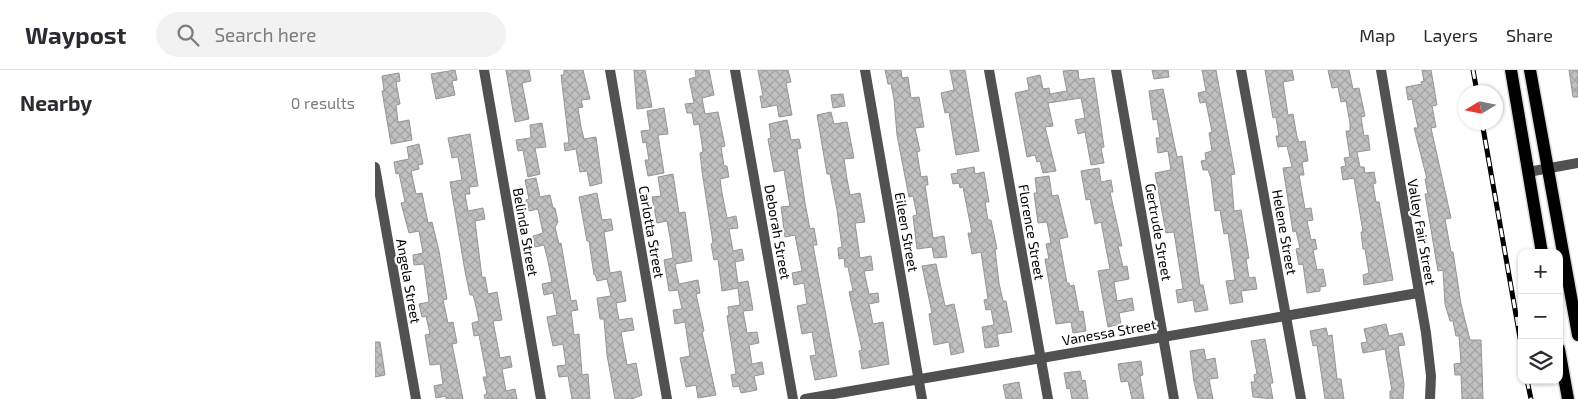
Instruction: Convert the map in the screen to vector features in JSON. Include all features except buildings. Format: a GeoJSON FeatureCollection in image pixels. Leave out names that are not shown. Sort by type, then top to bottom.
{"type":"FeatureCollection","features":[{"type":"Feature","properties":{"kind":"main road"},"geometry":{"type":"LineString","coordinates":[[1511,70],[1541,249]]}},
{"type":"Feature","properties":{"kind":"main road"},"geometry":{"type":"LineString","coordinates":[[1530,70],[1578,335]]}},
{"type":"Feature","properties":{"kind":"main road"},"geometry":{"type":"LineString","coordinates":[[1563,371],[1568,399]]}},
{"type":"Feature","properties":{"kind":"street","name":"Belinda Street"},"geometry":{"type":"LineString","coordinates":[[484,70],[541,399]]}},
{"type":"Feature","properties":{"kind":"street","name":"Carlotta Street"},"geometry":{"type":"LineString","coordinates":[[610,70],[667,399]]}},
{"type":"Feature","properties":{"kind":"street","name":"Deborah Street"},"geometry":{"type":"LineString","coordinates":[[735,70],[793,399]]}},
{"type":"Feature","properties":{"kind":"street","name":"Eileen Street"},"geometry":{"type":"LineString","coordinates":[[865,70],[922,399]]}},
{"type":"Feature","properties":{"kind":"street","name":"Florence Street"},"geometry":{"type":"LineString","coordinates":[[989,70],[1048,399]]}},
{"type":"Feature","properties":{"kind":"street","name":"Gertrude Street"},"geometry":{"type":"LineString","coordinates":[[1116,70],[1174,399]]}},
{"type":"Feature","properties":{"kind":"street","name":"Helene Street"},"geometry":{"type":"LineString","coordinates":[[1241,70],[1301,399]]}},
{"type":"Feature","properties":{"kind":"street","name":"Valley Fair Street"},"geometry":{"type":"LineString","coordinates":[[1381,70],[1431,376],[1430,399]]}},
{"type":"Feature","properties":{"kind":"street"},"geometry":{"type":"LineString","coordinates":[[1528,172],[1578,163]]}},
{"type":"Feature","properties":{"kind":"street","name":"Angela Street"},"geometry":{"type":"LineString","coordinates":[[375,167],[416,399]]}},
{"type":"Feature","properties":{"kind":"street","name":"Vanessa Street"},"geometry":{"type":"LineString","coordinates":[[805,399],[1418,293]]}},
{"type":"Feature","properties":{"kind":"railway"},"geometry":{"type":"LineString","coordinates":[[1473,70],[1476,85]]}},
{"type":"Feature","properties":{"kind":"railway"},"geometry":{"type":"LineString","coordinates":[[1483,130],[1520,339]]}},
{"type":"Feature","properties":{"kind":"railway"},"geometry":{"type":"LineString","coordinates":[[1528,384],[1531,399]]}}]}
